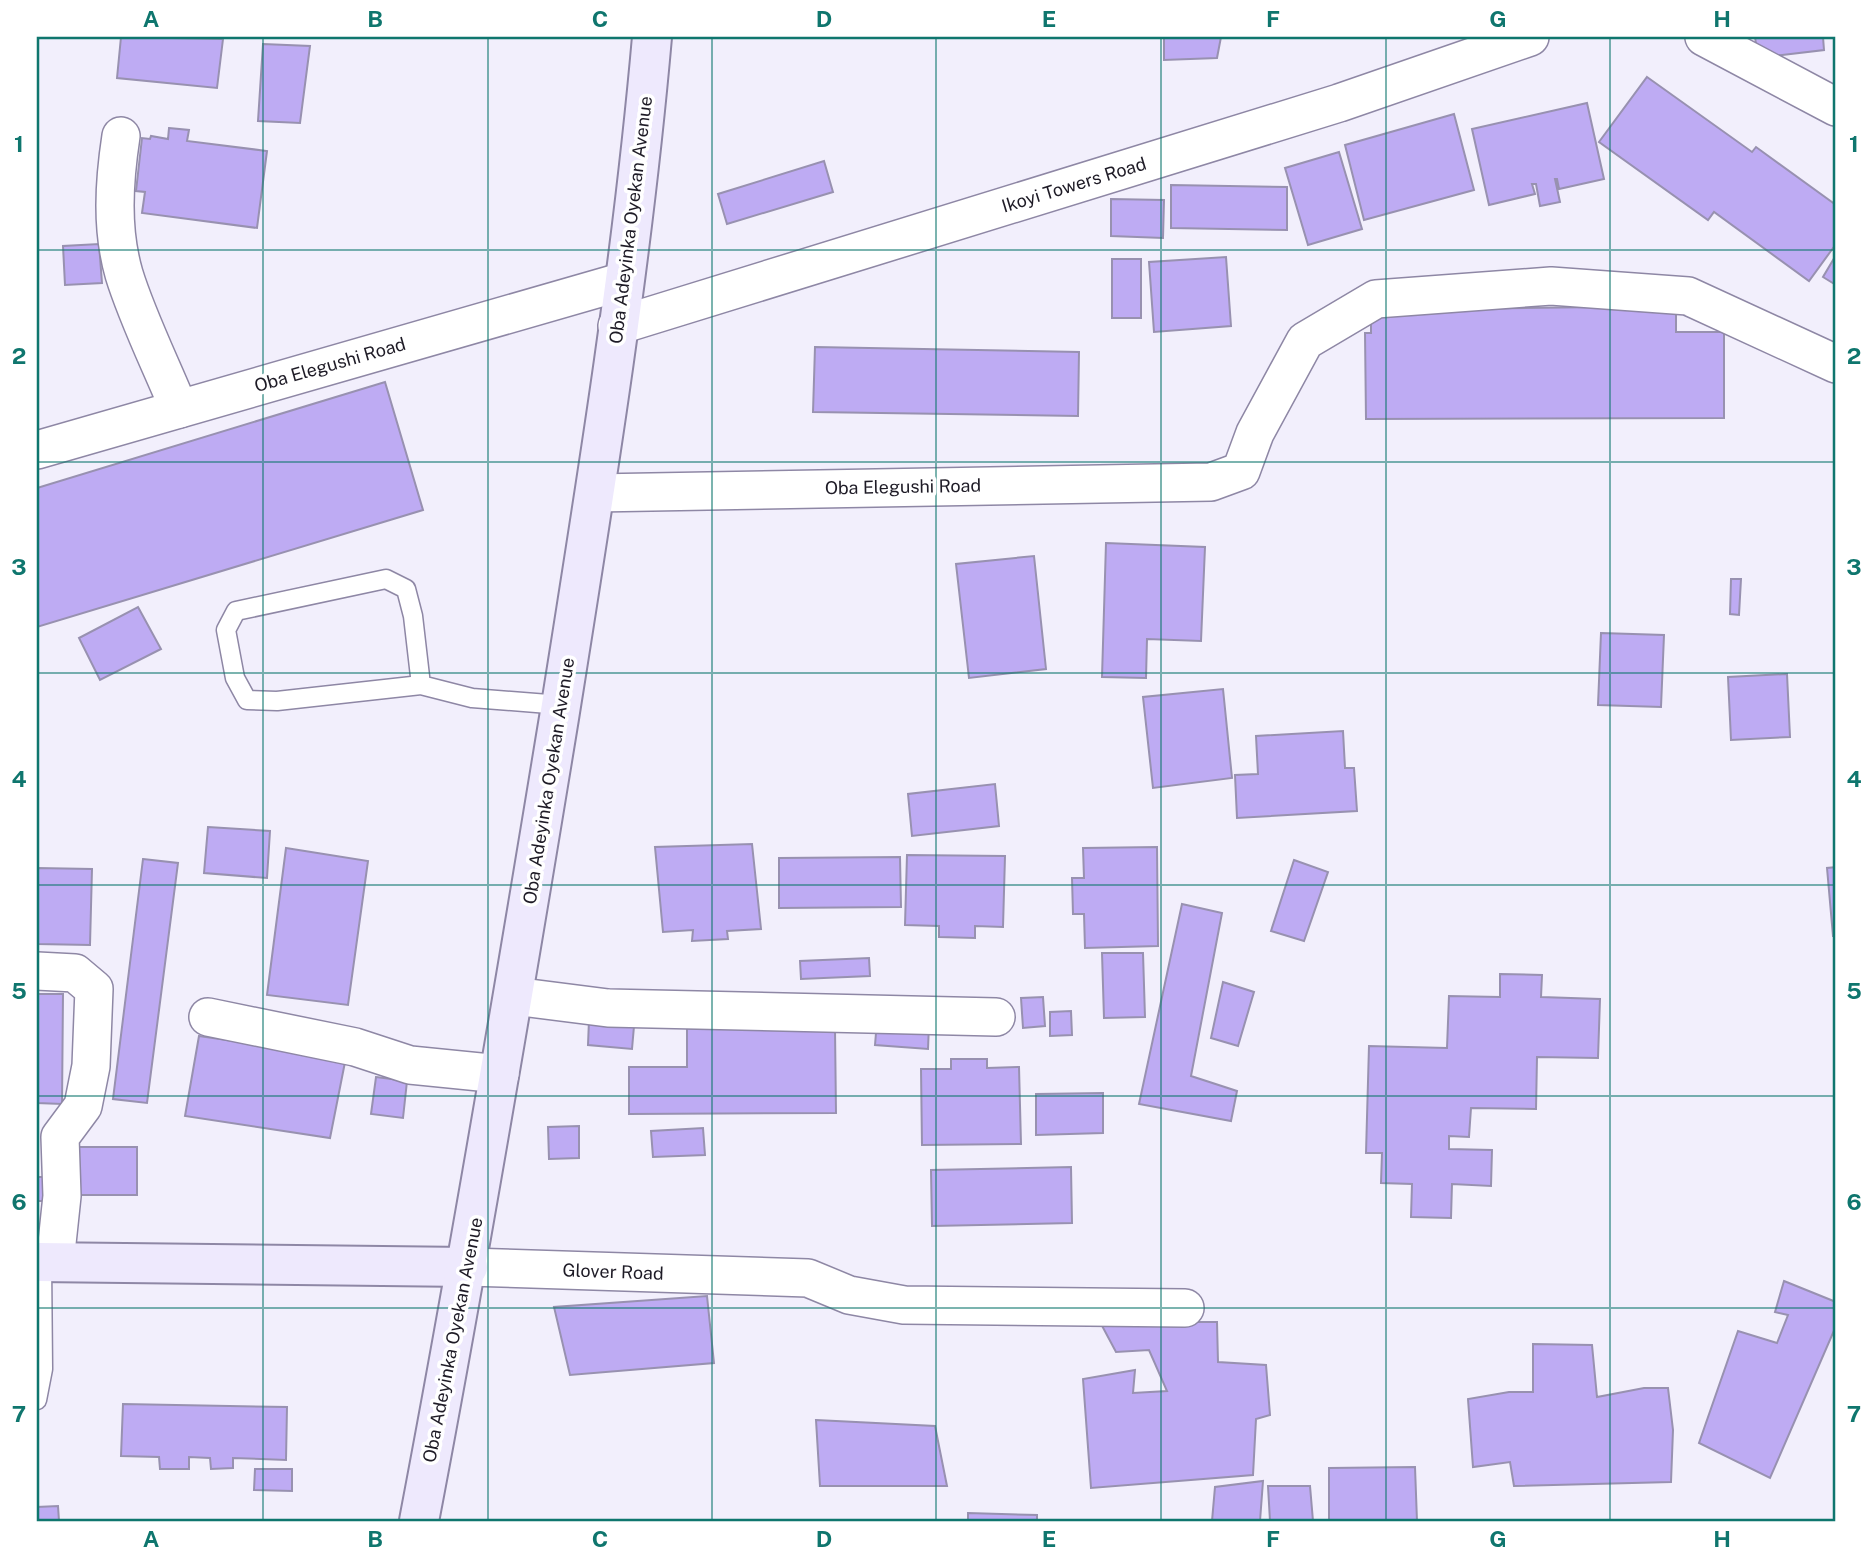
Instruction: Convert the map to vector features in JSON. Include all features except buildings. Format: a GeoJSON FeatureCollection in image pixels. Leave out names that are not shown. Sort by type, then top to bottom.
{"type":"FeatureCollection","features":[{"type":"Feature","properties":{"kind":"main road","name":"Oba Adeyinka Oyekan Avenue"},"geometry":{"type":"LineString","coordinates":[[419,1521],[468,1267],[596,493],[643,143],[652,37]]}},
{"type":"Feature","properties":{"kind":"main road","name":"Glover Road"},"geometry":{"type":"LineString","coordinates":[[44,1262],[468,1267]]}},
{"type":"Feature","properties":{"kind":"street","name":"Ikoyi Towers Road"},"geometry":{"type":"LineString","coordinates":[[617,326],[1339,103],[1530,37]]}},
{"type":"Feature","properties":{"kind":"street"},"geometry":{"type":"LineString","coordinates":[[1704,37],[1836,107]]}},
{"type":"Feature","properties":{"kind":"street"},"geometry":{"type":"LineString","coordinates":[[121,136],[114,178],[114,201],[124,275],[179,409]]}},
{"type":"Feature","properties":{"kind":"street","name":"Oba Elegushi Road"},"geometry":{"type":"LineString","coordinates":[[37,450],[624,281]]}},
{"type":"Feature","properties":{"kind":"street","name":"Oba Elegushi Road"},"geometry":{"type":"LineString","coordinates":[[596,493],[1211,482],[1241,471],[1255,433],[1305,341],[1376,299],[1551,286],[1688,296],[1836,364]]}},
{"type":"Feature","properties":{"kind":"street"},"geometry":{"type":"LineString","coordinates":[[37,971],[75,973],[94,989],[91,1066],[83,1106],[49,1137],[62,1196],[44,1262]]}},
{"type":"Feature","properties":{"kind":"street"},"geometry":{"type":"LineString","coordinates":[[514,996],[608,1008],[996,1017]]}},
{"type":"Feature","properties":{"kind":"street"},"geometry":{"type":"LineString","coordinates":[[208,1017],[355,1047],[410,1065],[500,1074]]}},
{"type":"Feature","properties":{"kind":"street","name":"Glover Road"},"geometry":{"type":"LineString","coordinates":[[468,1267],[808,1278],[849,1295],[904,1305],[1185,1308]]}},
{"type":"Feature","properties":{"kind":"lane"},"geometry":{"type":"LineString","coordinates":[[421,685],[413,616],[406,589],[386,579],[236,611],[226,630],[235,678],[247,700],[277,701],[421,685],[471,698],[561,705]]}},
{"type":"Feature","properties":{"kind":"lane"},"geometry":{"type":"LineString","coordinates":[[37,1400],[43,1369],[44,1262]]}}]}
